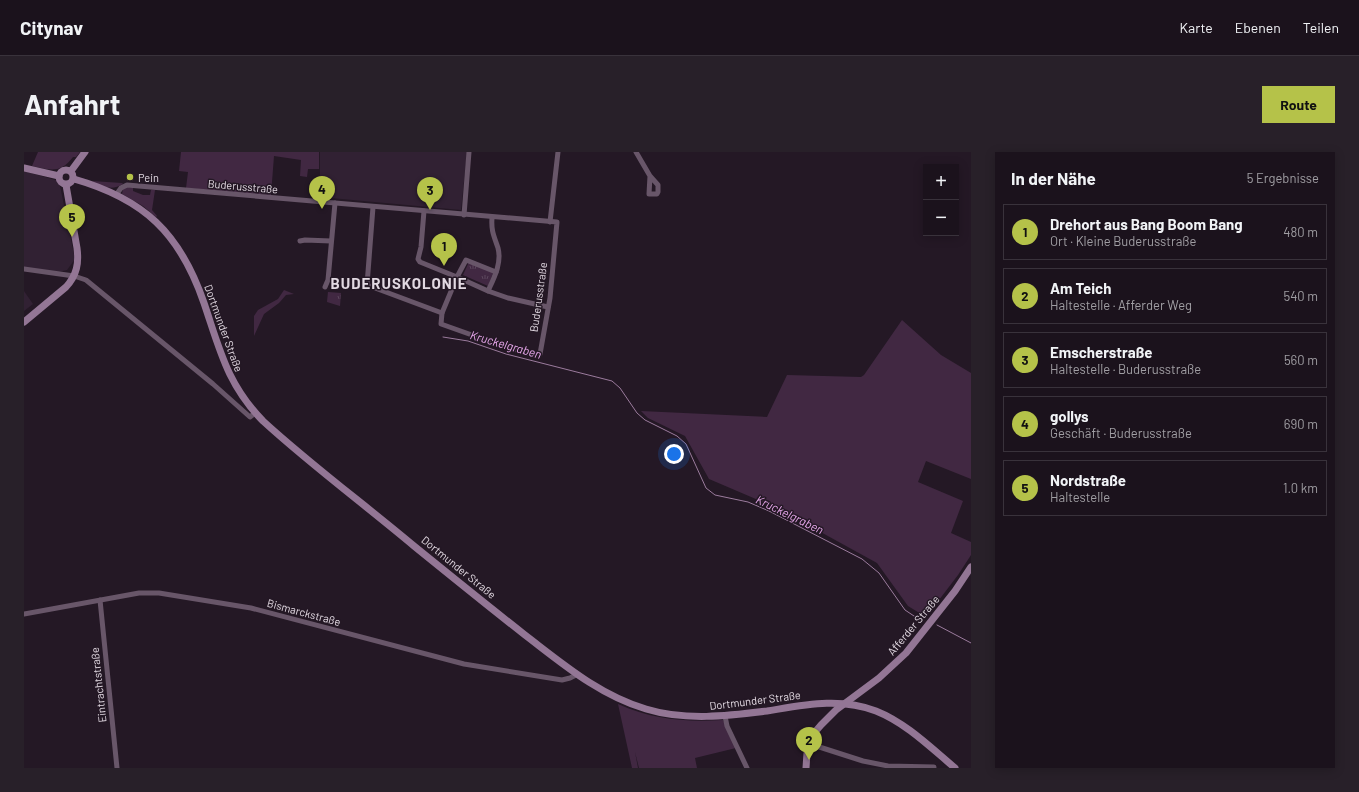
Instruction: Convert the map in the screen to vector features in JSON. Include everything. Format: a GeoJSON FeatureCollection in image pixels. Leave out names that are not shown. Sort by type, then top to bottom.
{"type":"FeatureCollection","features":[{"type":"Feature","properties":{"kind":"main road"},"geometry":{"type":"LineString","coordinates":[[71,171],[86,152]]}},
{"type":"Feature","properties":{"kind":"main road"},"geometry":{"type":"LineString","coordinates":[[24,168],[59,176]]}},
{"type":"Feature","properties":{"kind":"main road"},"geometry":{"type":"LineString","coordinates":[[59,176],[60,173],[65,170],[71,171]]}},
{"type":"Feature","properties":{"kind":"main road"},"geometry":{"type":"LineString","coordinates":[[66,185],[71,183],[74,179],[71,171]]}},
{"type":"Feature","properties":{"kind":"main road"},"geometry":{"type":"LineString","coordinates":[[24,322],[66,287],[77,269],[78,257],[66,185],[60,181],[59,176]]}},
{"type":"Feature","properties":{"kind":"main road","name":"Dortmunder Straße"},"geometry":{"type":"LineString","coordinates":[[74,179],[116,195],[132,203],[148,214],[165,230],[174,242],[193,275],[232,382],[255,413],[274,431],[345,490],[576,675],[625,702],[647,710],[666,714],[687,716],[725,716],[814,704],[845,704],[877,712],[900,723],[955,768]]}},
{"type":"Feature","properties":{"kind":"main road","name":"Afferder Straße"},"geometry":{"type":"LineString","coordinates":[[806,768],[807,753],[815,732],[836,710],[879,678],[906,653],[955,591],[971,567]]}},
{"type":"Feature","properties":{"kind":"street"},"geometry":{"type":"LineString","coordinates":[[464,215],[469,152]]}},
{"type":"Feature","properties":{"kind":"street"},"geometry":{"type":"LineString","coordinates":[[550,222],[558,152]]}},
{"type":"Feature","properties":{"kind":"street"},"geometry":{"type":"LineString","coordinates":[[636,152],[650,176]]}},
{"type":"Feature","properties":{"kind":"street","name":"Buderusstraße"},"geometry":{"type":"LineString","coordinates":[[116,195],[121,188],[127,185],[492,218],[556,222],[548,307],[540,354],[538,356],[500,346],[441,324],[442,313]]}},
{"type":"Feature","properties":{"kind":"street"},"geometry":{"type":"LineString","coordinates":[[325,287],[328,280],[335,203]]}},
{"type":"Feature","properties":{"kind":"street"},"geometry":{"type":"LineString","coordinates":[[373,207],[366,285],[442,313],[466,260],[496,272]]}},
{"type":"Feature","properties":{"kind":"street"},"geometry":{"type":"LineString","coordinates":[[424,211],[419,261],[488,291],[508,298],[548,307]]}},
{"type":"Feature","properties":{"kind":"street"},"geometry":{"type":"LineString","coordinates":[[488,291],[496,272],[498,253],[492,234],[492,218]]}},
{"type":"Feature","properties":{"kind":"street"},"geometry":{"type":"LineString","coordinates":[[300,241],[331,241]]}},
{"type":"Feature","properties":{"kind":"street"},"geometry":{"type":"LineString","coordinates":[[24,269],[74,276],[86,280],[213,384],[250,417],[255,413]]}},
{"type":"Feature","properties":{"kind":"street","name":"Bismarckstraße"},"geometry":{"type":"LineString","coordinates":[[24,614],[150,592],[251,608],[464,664],[562,680],[576,675]]}},
{"type":"Feature","properties":{"kind":"street","name":"Eintrachtstraße"},"geometry":{"type":"LineString","coordinates":[[100,600],[117,768]]}},
{"type":"Feature","properties":{"kind":"street"},"geometry":{"type":"LineString","coordinates":[[725,716],[727,726],[747,768]]}},
{"type":"Feature","properties":{"kind":"street"},"geometry":{"type":"LineString","coordinates":[[810,744],[864,761],[888,766],[934,767]]}},
{"type":"Feature","properties":{"kind":"shaded area"},"geometry":{"type":"Polygon","coordinates":[[[320,152],[467,152],[461,210],[320,197],[320,152]]]}},
{"type":"Feature","properties":{"kind":"shaded area"},"geometry":{"type":"Polygon","coordinates":[[[24,171],[59,181],[75,259],[67,270],[58,272],[24,267],[24,171]]]}},
{"type":"Feature","properties":{"kind":"shaded area"},"geometry":{"type":"Polygon","coordinates":[[[24,291],[33,304],[24,311],[24,291]]]}},
{"type":"Feature","properties":{"kind":"green space"},"geometry":{"type":"Polygon","coordinates":[[[38,152],[80,152],[64,166],[50,169],[32,166],[38,152]]]}},
{"type":"Feature","properties":{"kind":"green space"},"geometry":{"type":"Polygon","coordinates":[[[181,152],[319,152],[319,169],[308,169],[307,177],[300,176],[301,160],[274,156],[271,195],[186,188],[188,172],[179,171],[181,152]]]}},
{"type":"Feature","properties":{"kind":"green space"},"geometry":{"type":"Polygon","coordinates":[[[92,181],[122,183],[123,184],[111,188],[92,181]]]}},
{"type":"Feature","properties":{"kind":"green space"},"geometry":{"type":"Polygon","coordinates":[[[127,187],[133,188],[133,191],[143,195],[150,195],[151,190],[155,190],[152,210],[157,216],[156,217],[143,206],[122,194],[123,189],[127,187]]]}},
{"type":"Feature","properties":{"kind":"green space"},"geometry":{"type":"Polygon","coordinates":[[[469,262],[493,273],[488,286],[463,275],[469,262]]]}},
{"type":"Feature","properties":{"kind":"green space"},"geometry":{"type":"Polygon","coordinates":[[[284,290],[294,294],[286,295],[279,303],[264,314],[254,336],[254,316],[258,310],[278,299],[284,290]]]}},
{"type":"Feature","properties":{"kind":"green space"},"geometry":{"type":"Polygon","coordinates":[[[328,292],[341,293],[340,306],[327,302],[328,292]]]}},
{"type":"Feature","properties":{"kind":"green space"},"geometry":{"type":"Polygon","coordinates":[[[902,320],[941,355],[971,373],[971,479],[926,461],[918,482],[963,501],[951,533],[971,542],[971,555],[958,575],[926,617],[908,606],[877,563],[777,508],[709,479],[685,436],[648,418],[641,411],[767,417],[787,375],[861,377],[864,375],[902,320]]]}},
{"type":"Feature","properties":{"kind":"green space"},"geometry":{"type":"Polygon","coordinates":[[[618,704],[644,714],[670,719],[696,721],[723,720],[736,748],[695,758],[697,768],[639,768],[635,752],[638,768],[632,768],[618,704]]]}},
{"type":"Feature","properties":{"kind":"waterway","name":"Kruckelgraben"},"geometry":{"type":"LineString","coordinates":[[443,337],[468,341],[506,354],[612,381],[620,388],[637,413],[645,420],[677,436],[686,444],[706,488],[715,495],[748,502],[769,511],[862,559],[879,573],[905,610],[920,620]]}},
{"type":"Feature","properties":{"kind":"waterway","name":"Kruckelgraben"},"geometry":{"type":"LineString","coordinates":[[937,625],[971,643]]}},
{"type":"Feature","properties":{"kind":"place","name":"Pein"},"geometry":{"type":"Point","coordinates":[130,177]}},
{"type":"Feature","properties":{"kind":"place","name":"gollys"},"geometry":{"type":"Point","coordinates":[322,209]}},
{"type":"Feature","properties":{"kind":"place","name":"Emscherstraße"},"geometry":{"type":"Point","coordinates":[430,210]}},
{"type":"Feature","properties":{"kind":"place","name":"Nordstraße"},"geometry":{"type":"Point","coordinates":[72,237]}},
{"type":"Feature","properties":{"kind":"place","name":"Drehort aus Bang Boom Bang"},"geometry":{"type":"Point","coordinates":[444,266]}},
{"type":"Feature","properties":{"kind":"place","name":"Am Teich"},"geometry":{"type":"Point","coordinates":[809,760]}},
{"type":"Feature","properties":{"kind":"district","name":"BUDERUSKOLONIE"},"geometry":{"type":"Point","coordinates":[399,283]}}]}
